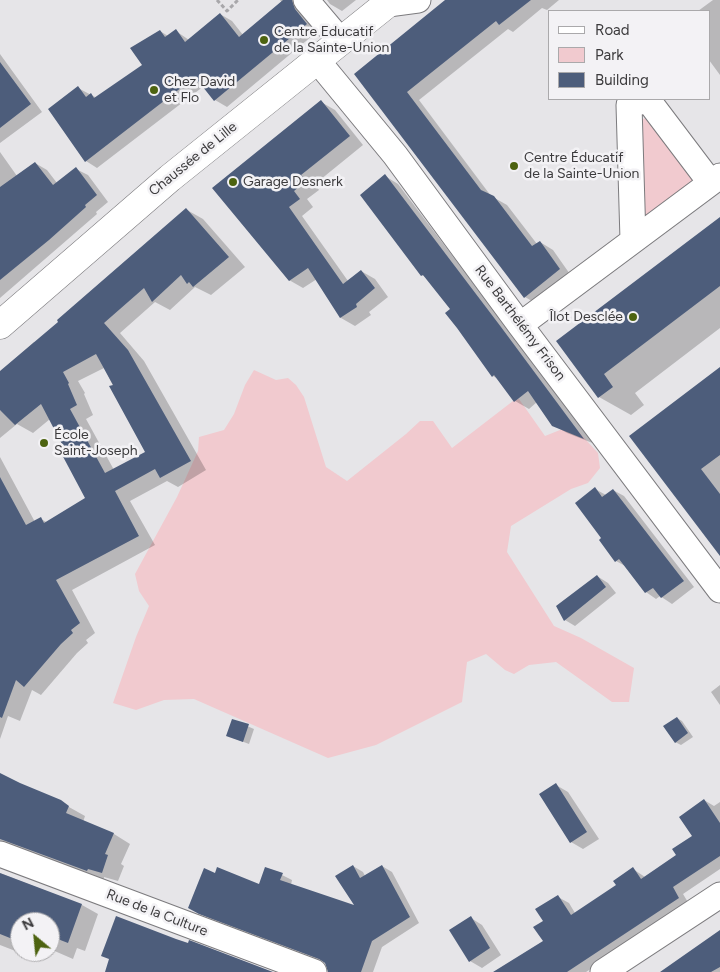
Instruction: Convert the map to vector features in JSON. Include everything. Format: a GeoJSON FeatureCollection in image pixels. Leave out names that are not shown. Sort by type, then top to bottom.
{"type":"FeatureCollection","features":[{"type":"Feature","properties":{"kind":"main road","name":"Chaussée de Lille"},"geometry":{"type":"LineString","coordinates":[[0,325],[170,178],[316,59],[390,2]]}},
{"type":"Feature","properties":{"kind":"street"},"geometry":{"type":"LineString","coordinates":[[306,0],[340,40]]}},
{"type":"Feature","properties":{"kind":"street"},"geometry":{"type":"LineString","coordinates":[[390,2],[418,0]]}},
{"type":"Feature","properties":{"kind":"street","name":"Rue Barthélémy Frison"},"geometry":{"type":"LineString","coordinates":[[316,59],[395,155],[520,325],[720,590]]}},
{"type":"Feature","properties":{"kind":"street"},"geometry":{"type":"LineString","coordinates":[[520,325],[715,179],[648,100],[629,105],[633,240]]}},
{"type":"Feature","properties":{"kind":"street","name":"Rue de la Culture"},"geometry":{"type":"LineString","coordinates":[[0,854],[314,972]]}},
{"type":"Feature","properties":{"kind":"street"},"geometry":{"type":"LineString","coordinates":[[603,972],[720,895]]}},
{"type":"Feature","properties":{"kind":"path"},"geometry":{"type":"LineString","coordinates":[[217,0],[227,11],[238,0]]}},
{"type":"Feature","properties":{"kind":"green space"},"geometry":{"type":"Polygon","coordinates":[[[649,115],[697,179],[638,223],[635,125],[649,115]]]}},
{"type":"Feature","properties":{"kind":"green space"},"geometry":{"type":"Polygon","coordinates":[[[254,370],[276,380],[288,378],[296,385],[304,397],[326,467],[347,481],[420,421],[433,421],[452,448],[513,401],[519,399],[545,436],[565,428],[576,429],[598,453],[600,468],[588,483],[571,489],[511,526],[507,552],[554,626],[581,638],[634,668],[629,702],[612,702],[556,662],[529,665],[514,674],[505,670],[486,654],[467,662],[462,702],[376,745],[328,758],[194,699],[164,700],[136,710],[113,703],[149,606],[139,591],[135,574],[177,497],[198,451],[199,437],[224,430],[234,414],[245,385],[254,370]]]}},
{"type":"Feature","properties":{"kind":"building"},"geometry":{"type":"Polygon","coordinates":[[[283,0],[292,0],[295,9],[307,24],[214,101],[195,77],[85,162],[48,109],[78,86],[86,97],[91,93],[94,98],[142,65],[130,48],[160,30],[165,37],[176,29],[185,42],[220,13],[239,37],[283,0]]]}},
{"type":"Feature","properties":{"kind":"building"},"geometry":{"type":"Polygon","coordinates":[[[445,0],[531,0],[499,25],[496,21],[407,92],[481,190],[494,196],[532,246],[540,241],[560,269],[524,298],[354,74],[445,0]]]}},
{"type":"Feature","properties":{"kind":"building"},"geometry":{"type":"Polygon","coordinates":[[[0,62],[31,104],[0,128],[0,62]]]}},
{"type":"Feature","properties":{"kind":"building"},"geometry":{"type":"Polygon","coordinates":[[[321,100],[350,136],[301,175],[306,181],[294,191],[300,199],[289,207],[343,284],[361,270],[375,288],[356,304],[357,307],[340,318],[308,268],[289,281],[212,188],[321,100]]]}},
{"type":"Feature","properties":{"kind":"building"},"geometry":{"type":"Polygon","coordinates":[[[35,162],[53,185],[76,167],[97,195],[49,240],[0,280],[0,187],[35,162]]]}},
{"type":"Feature","properties":{"kind":"building"},"geometry":{"type":"Polygon","coordinates":[[[385,174],[584,439],[552,426],[528,391],[514,402],[494,375],[492,377],[445,313],[450,309],[423,275],[421,276],[360,195],[385,174]]]}},
{"type":"Feature","properties":{"kind":"building"},"geometry":{"type":"Polygon","coordinates":[[[186,208],[229,257],[193,287],[189,282],[187,284],[181,275],[152,302],[144,288],[104,323],[128,350],[191,461],[160,478],[155,469],[115,491],[139,536],[56,580],[80,623],[71,630],[73,633],[24,687],[16,680],[2,718],[0,717],[0,477],[26,525],[41,517],[44,523],[85,498],[60,451],[64,448],[41,404],[15,425],[0,410],[0,371],[58,322],[57,320],[186,208]],[[96,354],[63,372],[77,405],[70,409],[105,473],[145,452],[109,386],[113,385],[96,354]]]}},
{"type":"Feature","properties":{"kind":"building","name":"Îlot Desclée"},"geometry":{"type":"Polygon","coordinates":[[[720,217],[720,286],[604,374],[613,387],[598,398],[556,341],[720,217]]]}},
{"type":"Feature","properties":{"kind":"building"},"geometry":{"type":"Polygon","coordinates":[[[720,367],[720,455],[701,469],[720,494],[720,556],[629,436],[720,367]]]}},
{"type":"Feature","properties":{"kind":"building"},"geometry":{"type":"Polygon","coordinates":[[[595,487],[602,497],[613,489],[684,581],[661,598],[653,588],[645,593],[619,559],[615,562],[599,540],[601,538],[575,503],[595,487]]]}},
{"type":"Feature","properties":{"kind":"building"},"geometry":{"type":"Polygon","coordinates":[[[597,575],[606,587],[564,621],[556,606],[597,575]]]}},
{"type":"Feature","properties":{"kind":"building"},"geometry":{"type":"Polygon","coordinates":[[[677,717],[688,733],[675,743],[663,726],[677,717]]]}},
{"type":"Feature","properties":{"kind":"building"},"geometry":{"type":"Polygon","coordinates":[[[232,719],[249,724],[243,742],[226,736],[232,719]]]}},
{"type":"Feature","properties":{"kind":"building"},"geometry":{"type":"Polygon","coordinates":[[[0,773],[61,800],[69,806],[66,813],[114,833],[105,854],[108,855],[102,873],[88,869],[87,871],[0,839],[0,773]]]}},
{"type":"Feature","properties":{"kind":"building"},"geometry":{"type":"Polygon","coordinates":[[[556,783],[587,832],[570,843],[539,794],[556,783]]]}},
{"type":"Feature","properties":{"kind":"building"},"geometry":{"type":"Polygon","coordinates":[[[704,799],[720,823],[720,856],[673,887],[679,898],[567,972],[493,972],[543,941],[533,927],[543,921],[535,909],[558,895],[571,915],[616,885],[613,881],[633,867],[641,879],[676,855],[672,849],[692,836],[679,817],[704,799]]]}},
{"type":"Feature","properties":{"kind":"building"},"geometry":{"type":"Polygon","coordinates":[[[353,865],[360,878],[382,865],[410,917],[372,941],[361,972],[328,972],[325,963],[319,959],[199,914],[188,908],[204,868],[215,873],[217,867],[259,884],[265,867],[283,873],[280,880],[354,905],[335,876],[353,865]]]}},
{"type":"Feature","properties":{"kind":"building"},"geometry":{"type":"Polygon","coordinates":[[[0,873],[82,904],[68,943],[60,940],[60,912],[10,912],[10,938],[0,934],[0,873]]]}},
{"type":"Feature","properties":{"kind":"building"},"geometry":{"type":"Polygon","coordinates":[[[116,916],[188,943],[189,940],[273,972],[105,972],[109,959],[101,956],[116,916]]]}},
{"type":"Feature","properties":{"kind":"building"},"geometry":{"type":"Polygon","coordinates":[[[471,916],[490,948],[469,962],[449,930],[471,916]]]}},
{"type":"Feature","properties":{"kind":"building"},"geometry":{"type":"Polygon","coordinates":[[[720,930],[720,967],[711,972],[660,972],[720,930]]]}},
{"type":"Feature","properties":{"kind":"place","name":"Centre Educatif de la Sainte-Union"},"geometry":{"type":"Point","coordinates":[264,40]}},
{"type":"Feature","properties":{"kind":"place","name":"Chez David et Flo"},"geometry":{"type":"Point","coordinates":[154,90]}},
{"type":"Feature","properties":{"kind":"place","name":"Centre Éducatif de la Sainte-Union"},"geometry":{"type":"Point","coordinates":[514,166]}},
{"type":"Feature","properties":{"kind":"place","name":"Garage Desnerk"},"geometry":{"type":"Point","coordinates":[233,182]}},
{"type":"Feature","properties":{"kind":"place","name":"Îlot Desclée"},"geometry":{"type":"Point","coordinates":[633,317]}},
{"type":"Feature","properties":{"kind":"place","name":"École Saint-Joseph"},"geometry":{"type":"Point","coordinates":[44,443]}}]}
